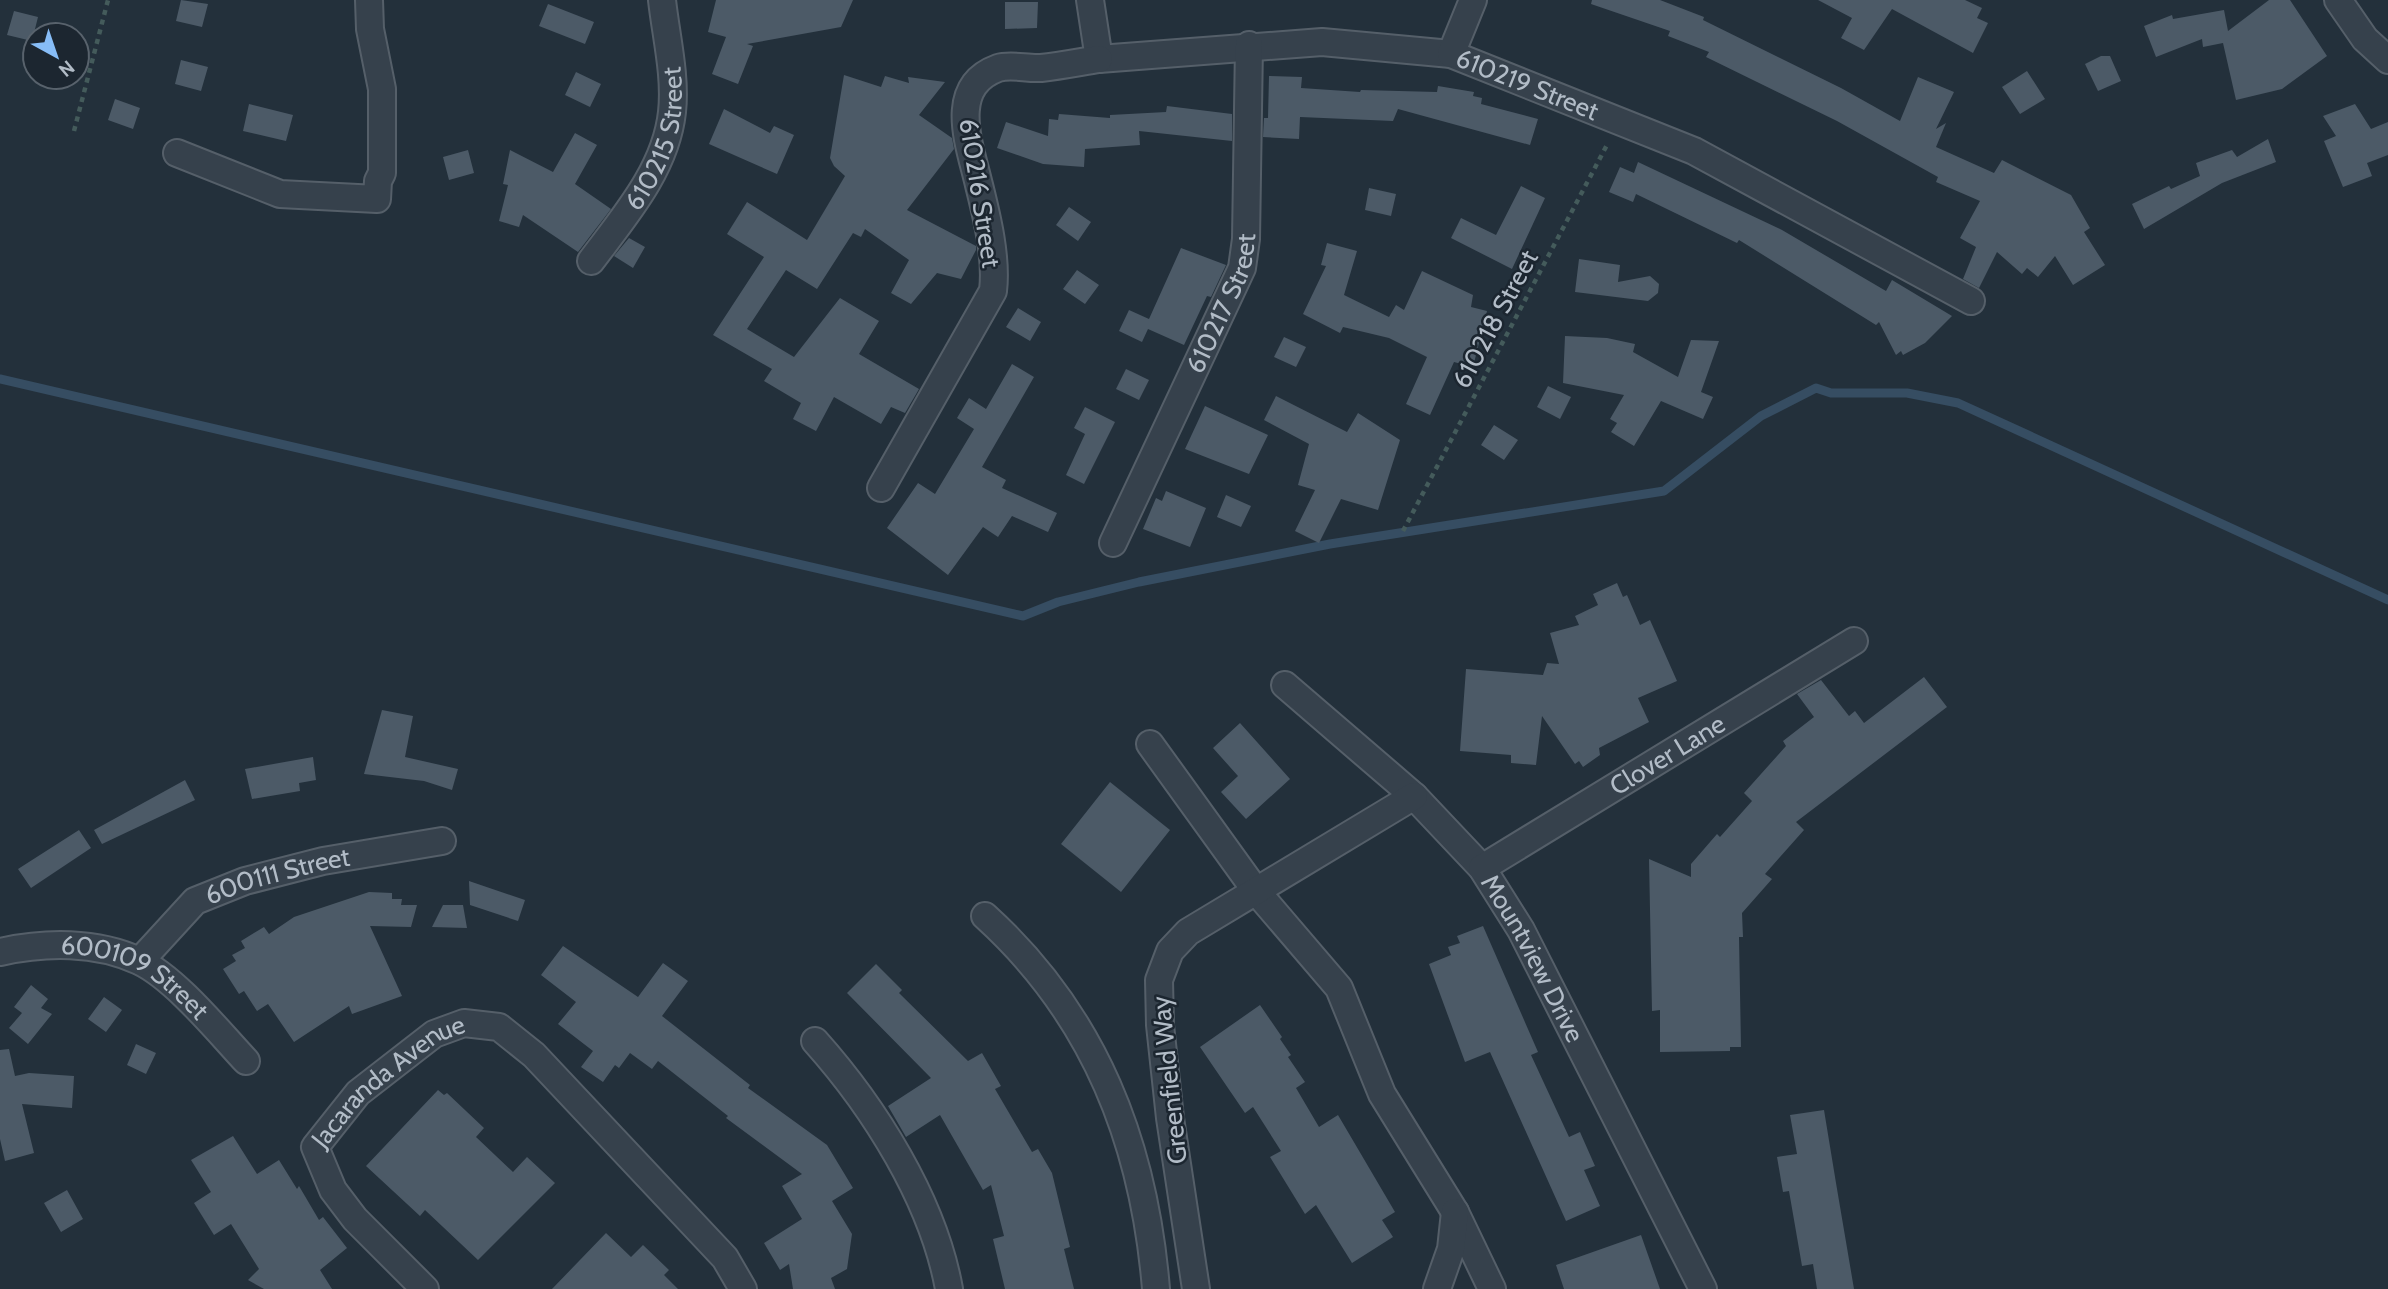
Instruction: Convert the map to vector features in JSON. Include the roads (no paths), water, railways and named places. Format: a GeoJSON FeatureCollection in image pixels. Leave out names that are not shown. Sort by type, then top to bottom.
{"type":"FeatureCollection","features":[{"type":"Feature","properties":{"kind":"street"},"geometry":{"type":"LineString","coordinates":[[177,153],[280,194],[377,199],[377,181],[382,173],[384,114],[370,29],[369,0]]}},
{"type":"Feature","properties":{"kind":"street","name":"610215 Street"},"geometry":{"type":"LineString","coordinates":[[591,261],[636,202],[660,155],[672,112],[662,0]]}},
{"type":"Feature","properties":{"kind":"street"},"geometry":{"type":"LineString","coordinates":[[1090,0],[1099,59]]}},
{"type":"Feature","properties":{"kind":"street"},"geometry":{"type":"LineString","coordinates":[[1451,54],[1473,0]]}},
{"type":"Feature","properties":{"kind":"street"},"geometry":{"type":"LineString","coordinates":[[2338,0],[2365,39],[2388,60]]}},
{"type":"Feature","properties":{"kind":"street","name":"610219 Street"},"geometry":{"type":"LineString","coordinates":[[1099,59],[1249,45],[1322,42],[1451,54],[1618,123],[1694,151],[1971,301]]}},
{"type":"Feature","properties":{"kind":"street","name":"610217 Street"},"geometry":{"type":"LineString","coordinates":[[1113,543],[1242,268],[1246,239],[1249,45]]}},
{"type":"Feature","properties":{"kind":"street","name":"610216 Street"},"geometry":{"type":"LineString","coordinates":[[881,488],[993,291],[991,254],[980,187],[964,128],[967,102],[972,88],[984,75],[1002,67],[1040,68],[1099,59]]}},
{"type":"Feature","properties":{"kind":"street","name":"Clover Lane"},"geometry":{"type":"LineString","coordinates":[[1482,868],[1854,641]]}},
{"type":"Feature","properties":{"kind":"street","name":"Mountview Drive"},"geometry":{"type":"LineString","coordinates":[[1285,685],[1414,796],[1482,868],[1521,930],[1703,1289]]}},
{"type":"Feature","properties":{"kind":"street"},"geometry":{"type":"LineString","coordinates":[[1150,744],[1256,891],[1339,988],[1382,1094],[1455,1212],[1492,1289]]}},
{"type":"Feature","properties":{"kind":"street","name":"Greenfield Way"},"geometry":{"type":"LineString","coordinates":[[1196,1289],[1170,1118],[1160,1025],[1159,979],[1170,951],[1188,932],[1414,796]]}},
{"type":"Feature","properties":{"kind":"street","name":"600111 Street"},"geometry":{"type":"LineString","coordinates":[[140,961],[195,901],[245,881],[323,861],[442,841]]}},
{"type":"Feature","properties":{"kind":"street","name":"Greenfield Way"},"geometry":{"type":"LineString","coordinates":[[985,916],[1018,946],[1054,988],[1084,1035],[1118,1113],[1139,1175],[1152,1236],[1156,1289]]}},
{"type":"Feature","properties":{"kind":"street","name":"600109 Street"},"geometry":{"type":"LineString","coordinates":[[0,952],[36,944],[82,946],[140,961],[187,998],[246,1061]]}},
{"type":"Feature","properties":{"kind":"street","name":"Jacaranda Avenue"},"geometry":{"type":"LineString","coordinates":[[425,1289],[355,1219],[333,1189],[315,1147],[358,1093],[434,1034],[464,1023],[499,1027],[534,1055],[724,1258],[743,1289]]}},
{"type":"Feature","properties":{"kind":"street"},"geometry":{"type":"LineString","coordinates":[[816,1041],[850,1080],[880,1127],[925,1213],[949,1289]]}},
{"type":"Feature","properties":{"kind":"street"},"geometry":{"type":"LineString","coordinates":[[1437,1289],[1451,1249],[1455,1212]]}},
{"type":"Feature","properties":{"kind":"waterway"},"geometry":{"type":"LineString","coordinates":[[0,379],[1023,616],[1058,602],[1139,582],[1330,544],[1664,491],[1761,416],[1816,388],[1831,393],[1907,393],[1958,403],[2388,600]]}}]}
